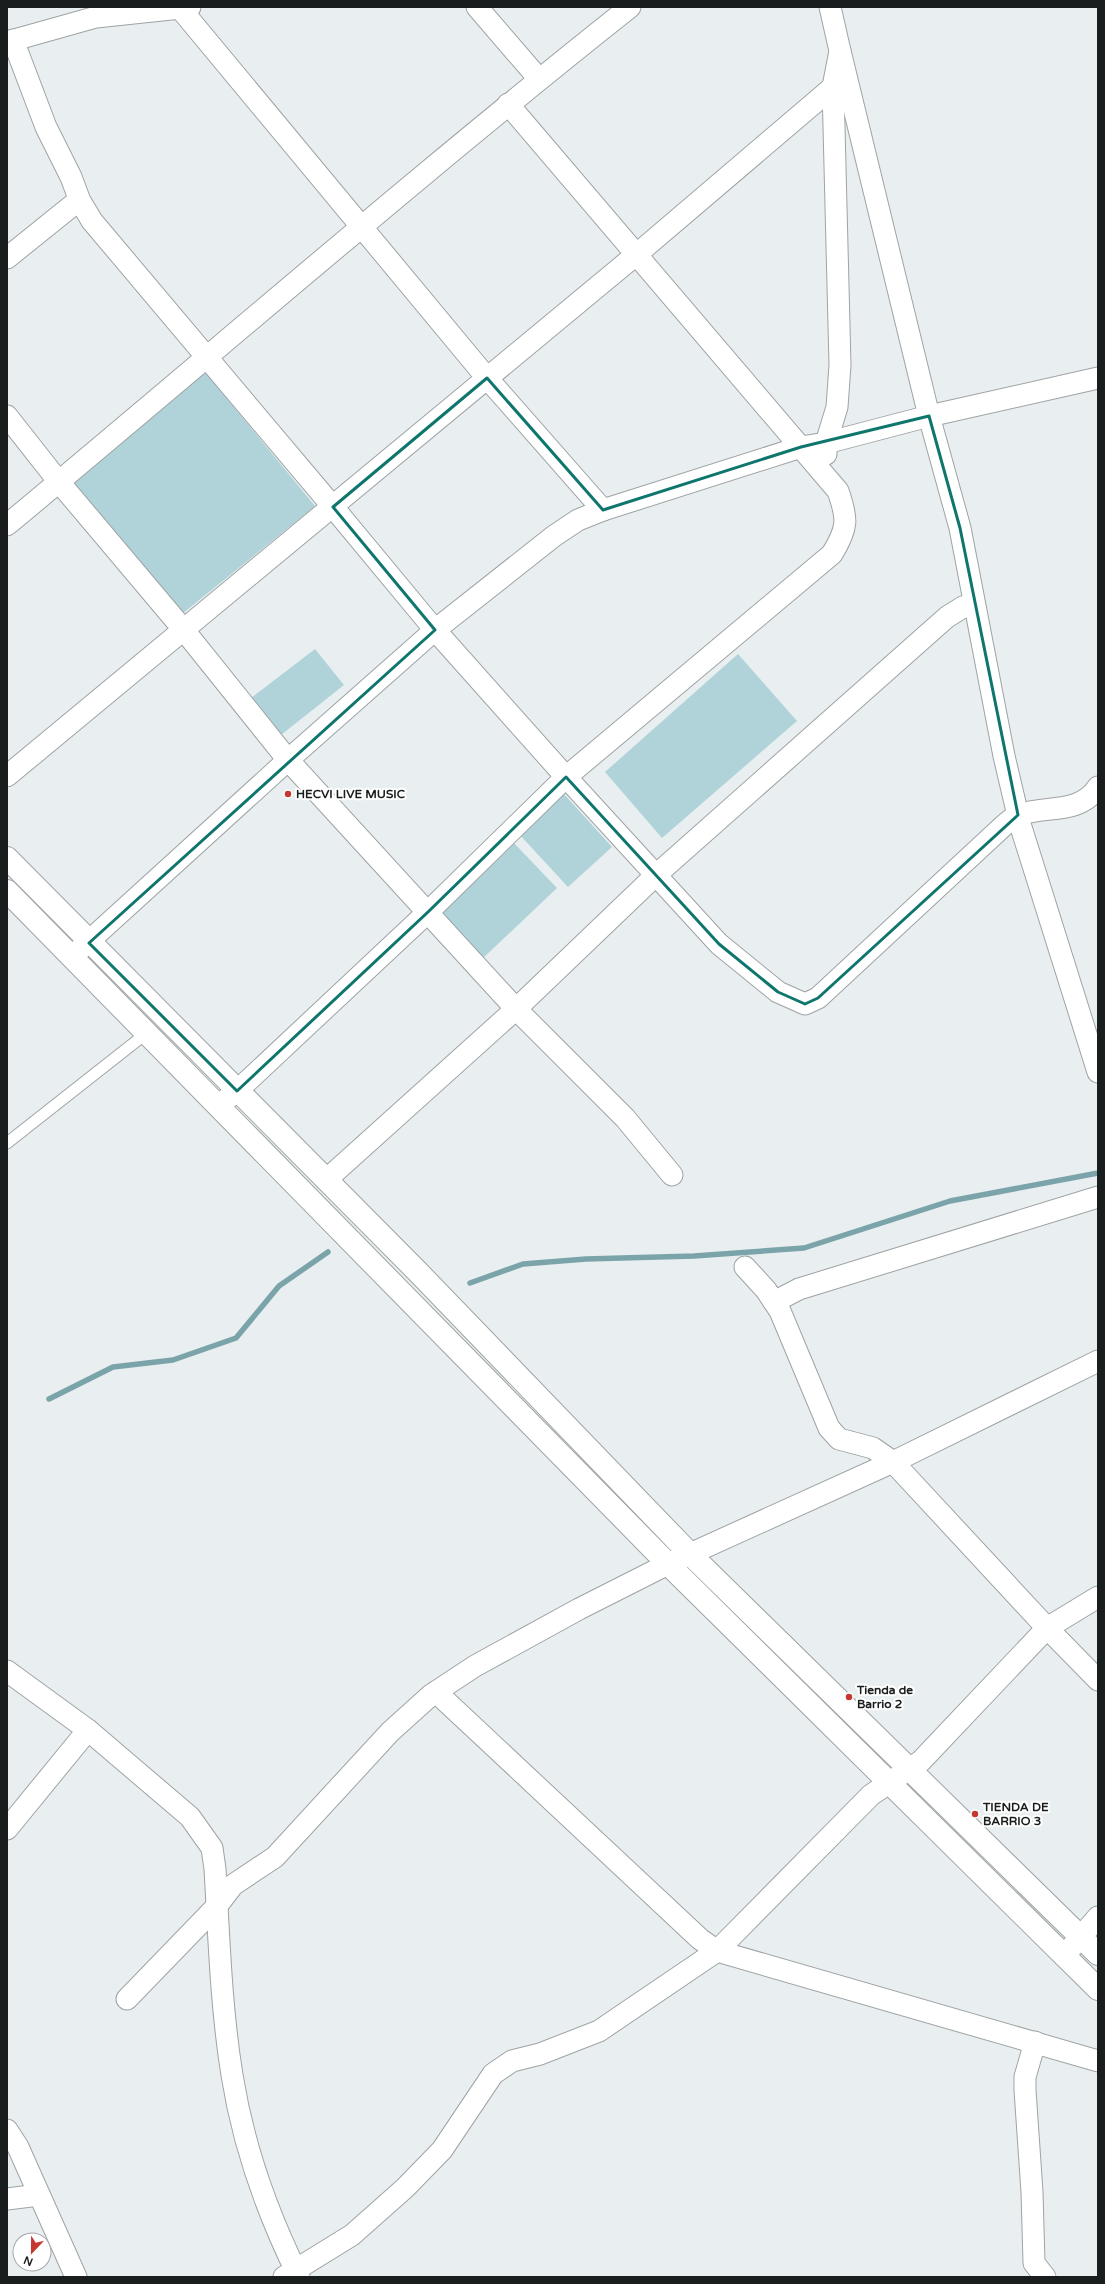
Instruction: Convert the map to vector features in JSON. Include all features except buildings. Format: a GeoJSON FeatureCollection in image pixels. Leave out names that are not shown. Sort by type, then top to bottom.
{"type":"FeatureCollection","features":[{"type":"Feature","properties":{"kind":"street"},"geometry":{"type":"LineString","coordinates":[[602,510],[487,378],[360,226],[183,7],[96,17],[10,41],[46,127],[71,177],[79,200],[92,221],[435,630],[566,777],[719,944],[778,992],[805,1004],[818,998],[993,835],[1018,815],[1074,805],[1092,797],[1098,787]]}},
{"type":"Feature","properties":{"kind":"street"},"geometry":{"type":"LineString","coordinates":[[477,7],[539,79]]}},
{"type":"Feature","properties":{"kind":"street"},"geometry":{"type":"LineString","coordinates":[[7,525],[207,358],[360,226],[508,104],[630,7]]}},
{"type":"Feature","properties":{"kind":"street"},"geometry":{"type":"LineString","coordinates":[[830,7],[928,416],[960,528],[974,604],[1018,815],[1040,890],[1098,1072]]}},
{"type":"Feature","properties":{"kind":"street"},"geometry":{"type":"LineString","coordinates":[[824,475],[826,443],[836,413],[840,382],[833,87],[840,51]]}},
{"type":"Feature","properties":{"kind":"street"},"geometry":{"type":"LineString","coordinates":[[7,776],[637,254],[833,87]]}},
{"type":"Feature","properties":{"kind":"street"},"geometry":{"type":"LineString","coordinates":[[219,1105],[237,1091],[428,912],[566,777],[832,554],[844,528],[846,512],[838,491],[508,104]]}},
{"type":"Feature","properties":{"kind":"street"},"geometry":{"type":"LineString","coordinates":[[7,258],[79,200]]}},
{"type":"Feature","properties":{"kind":"street"},"geometry":{"type":"LineString","coordinates":[[72,956],[89,943],[288,760],[435,630],[554,536],[578,520],[602,510],[801,448],[826,443],[928,416],[1098,378]]}},
{"type":"Feature","properties":{"kind":"street"},"geometry":{"type":"LineString","coordinates":[[7,416],[59,482],[183,629],[288,760],[516,1009],[625,1118],[672,1175]]}},
{"type":"Feature","properties":{"kind":"street"},"geometry":{"type":"LineString","coordinates":[[326,1180],[516,1009],[656,875],[947,617],[963,607],[974,604]]}},
{"type":"Feature","properties":{"kind":"street"},"geometry":{"type":"LineString","coordinates":[[7,858],[89,943],[423,1278],[690,1554],[1098,1954]]}},
{"type":"Feature","properties":{"kind":"street"},"geometry":{"type":"LineString","coordinates":[[7,891],[148,1032],[668,1564],[1098,1989]]}},
{"type":"Feature","properties":{"kind":"street"},"geometry":{"type":"LineString","coordinates":[[774,1302],[799,1289],[1098,1198]]}},
{"type":"Feature","properties":{"kind":"street"},"geometry":{"type":"LineString","coordinates":[[745,1267],[766,1290],[780,1311],[829,1428],[839,1438],[873,1448],[893,1462],[1047,1628],[1098,1680]]}},
{"type":"Feature","properties":{"kind":"street"},"geometry":{"type":"LineString","coordinates":[[128,1999],[217,1906],[233,1885],[276,1857],[390,1732],[436,1692],[475,1666],[579,1609],[668,1564],[893,1462],[1098,1361]]}},
{"type":"Feature","properties":{"kind":"street"},"geometry":{"type":"LineString","coordinates":[[7,1671],[88,1730],[190,1816],[202,1831],[212,1848],[224,2008],[232,2076],[245,2136],[292,2274],[352,2235],[405,2188],[442,2150],[493,2074],[512,2061],[540,2054],[599,2030],[718,1951],[871,1795],[921,1762],[1047,1628],[1098,1597]]}},
{"type":"Feature","properties":{"kind":"street"},"geometry":{"type":"LineString","coordinates":[[436,1692],[700,1939],[718,1951],[1098,2061]]}},
{"type":"Feature","properties":{"kind":"street"},"geometry":{"type":"LineString","coordinates":[[7,1829],[88,1730]]}},
{"type":"Feature","properties":{"kind":"street"},"geometry":{"type":"LineString","coordinates":[[1064,1956],[1098,1917]]}},
{"type":"Feature","properties":{"kind":"street"},"geometry":{"type":"LineString","coordinates":[[1035,2042],[1025,2078],[1025,2090],[1032,2192],[1034,2263],[1045,2277]]}},
{"type":"Feature","properties":{"kind":"street"},"geometry":{"type":"LineString","coordinates":[[7,2130],[18,2147],[76,2277]]}},
{"type":"Feature","properties":{"kind":"street"},"geometry":{"type":"LineString","coordinates":[[7,2200],[39,2195]]}},
{"type":"Feature","properties":{"kind":"lane"},"geometry":{"type":"LineString","coordinates":[[7,1143],[148,1032]]}},
{"type":"Feature","properties":{"kind":"highlighted area"},"geometry":{"type":"Polygon","coordinates":[[[487,378],[603,510],[801,447],[929,416],[960,528],[1018,815],[818,998],[805,1004],[778,992],[719,944],[566,777],[428,912],[237,1091],[89,943],[435,630],[333,507],[487,378]]]}},
{"type":"Feature","properties":{"kind":"shaded area"},"geometry":{"type":"Polygon","coordinates":[[[205,372],[315,506],[182,614],[72,480],[205,372]]]}},
{"type":"Feature","properties":{"kind":"shaded area"},"geometry":{"type":"Polygon","coordinates":[[[315,649],[344,685],[281,735],[251,698],[315,649]]]}},
{"type":"Feature","properties":{"kind":"shaded area"},"geometry":{"type":"Polygon","coordinates":[[[738,654],[797,721],[662,838],[605,772],[738,654]]]}},
{"type":"Feature","properties":{"kind":"shaded area"},"geometry":{"type":"Polygon","coordinates":[[[563,793],[612,847],[568,887],[519,834],[563,793]]]}},
{"type":"Feature","properties":{"kind":"shaded area"},"geometry":{"type":"Polygon","coordinates":[[[512,841],[557,888],[481,960],[436,913],[512,841]]]}},
{"type":"Feature","properties":{"kind":"waterway"},"geometry":{"type":"LineString","coordinates":[[470,1283],[523,1264],[586,1259],[694,1256],[804,1248],[950,1201],[1098,1173]]}},
{"type":"Feature","properties":{"kind":"waterway"},"geometry":{"type":"LineString","coordinates":[[49,1399],[113,1367],[173,1360],[236,1338],[279,1286],[328,1252]]}},
{"type":"Feature","properties":{"kind":"place","name":"HECVI LIVE MUSIC"},"geometry":{"type":"Point","coordinates":[288,794]}},
{"type":"Feature","properties":{"kind":"place","name":"Tienda de Barrio 2"},"geometry":{"type":"Point","coordinates":[849,1697]}},
{"type":"Feature","properties":{"kind":"place","name":"TIENDA DE BARRIO 3"},"geometry":{"type":"Point","coordinates":[975,1814]}}]}
